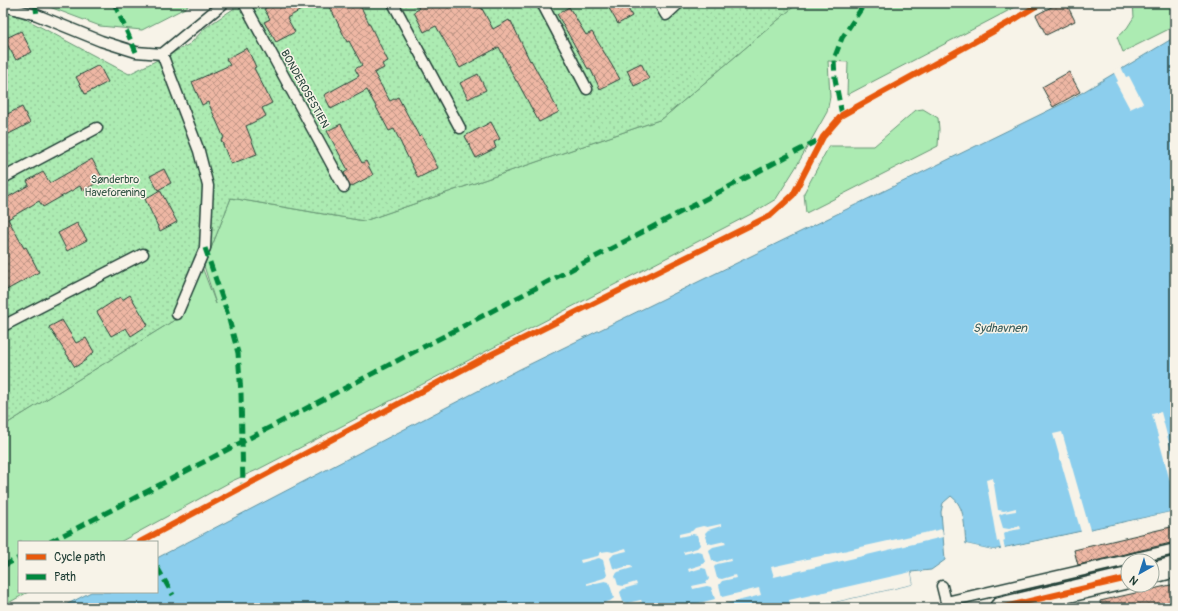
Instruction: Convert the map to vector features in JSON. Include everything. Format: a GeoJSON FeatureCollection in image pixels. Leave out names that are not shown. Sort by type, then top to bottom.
{"type":"FeatureCollection","features":[{"type":"Feature","properties":{"kind":"street"},"geometry":{"type":"LineString","coordinates":[[1160,571],[1175,567]]}},
{"type":"Feature","properties":{"kind":"street"},"geometry":{"type":"LineString","coordinates":[[1000,608],[1120,580]]}},
{"type":"Feature","properties":{"kind":"lane"},"geometry":{"type":"LineString","coordinates":[[3,6],[36,15],[101,41],[136,52],[162,54],[224,3]]}},
{"type":"Feature","properties":{"kind":"lane","name":"BONDEROSESTIEN"},"geometry":{"type":"LineString","coordinates":[[244,3],[344,186]]}},
{"type":"Feature","properties":{"kind":"lane"},"geometry":{"type":"LineString","coordinates":[[393,3],[460,128]]}},
{"type":"Feature","properties":{"kind":"lane"},"geometry":{"type":"LineString","coordinates":[[542,3],[587,89]]}},
{"type":"Feature","properties":{"kind":"lane"},"geometry":{"type":"LineString","coordinates":[[660,3],[666,15],[680,3]]}},
{"type":"Feature","properties":{"kind":"lane"},"geometry":{"type":"LineString","coordinates":[[162,54],[199,151],[208,186],[205,248],[177,314]]}},
{"type":"Feature","properties":{"kind":"lane"},"geometry":{"type":"LineString","coordinates":[[3,178],[97,128]]}},
{"type":"Feature","properties":{"kind":"lane"},"geometry":{"type":"LineString","coordinates":[[3,326],[142,254]]}},
{"type":"Feature","properties":{"kind":"lane"},"geometry":{"type":"LineString","coordinates":[[942,586],[946,602],[1175,549]]}},
{"type":"Feature","properties":{"kind":"green space"},"geometry":{"type":"Polygon","coordinates":[[[39,3],[192,3],[142,30],[100,26],[39,3]]]}},
{"type":"Feature","properties":{"kind":"green space","name":"Sønderbro Haveforening"},"geometry":{"type":"Polygon","coordinates":[[[242,3],[798,3],[662,119],[364,221],[231,198],[204,266],[202,267],[181,316],[3,426],[3,12],[22,17],[129,74],[190,44],[205,28],[242,3]]]}},
{"type":"Feature","properties":{"kind":"green space"},"geometry":{"type":"Polygon","coordinates":[[[798,3],[1023,3],[847,95],[848,62],[828,61],[830,97],[827,112],[776,199],[751,214],[257,470],[232,481],[122,541],[18,541],[18,593],[26,593],[3,606],[3,426],[181,316],[202,267],[216,304],[204,266],[231,198],[364,221],[662,119],[798,3]]]}},
{"type":"Feature","properties":{"kind":"green space"},"geometry":{"type":"Polygon","coordinates":[[[1133,3],[1175,3],[1175,26],[1123,52],[1117,37],[1127,28],[1134,17],[1133,3]]]}},
{"type":"Feature","properties":{"kind":"green space"},"geometry":{"type":"Polygon","coordinates":[[[923,109],[938,118],[938,146],[806,213],[804,193],[829,146],[874,146],[916,110],[923,109]]]}},
{"type":"Feature","properties":{"kind":"water","name":"Sydhavnen"},"geometry":{"type":"Polygon","coordinates":[[[1175,37],[1175,511],[993,550],[966,544],[962,512],[956,501],[951,496],[943,503],[941,512],[945,560],[931,570],[911,572],[913,584],[809,608],[60,608],[89,593],[158,593],[158,557],[520,369],[1068,101],[1175,37]]]}},
{"type":"Feature","properties":{"kind":"pier"},"geometry":{"type":"Polygon","coordinates":[[[1121,67],[1126,77],[1129,76],[1143,103],[1130,109],[1116,83],[1118,81],[1113,71],[1121,67]]]}},
{"type":"Feature","properties":{"kind":"pier"},"geometry":{"type":"Polygon","coordinates":[[[1161,412],[1175,466],[1175,500],[1152,414],[1161,412]]]}},
{"type":"Feature","properties":{"kind":"pier"},"geometry":{"type":"Polygon","coordinates":[[[1062,432],[1090,530],[1175,511],[1175,513],[994,552],[967,546],[966,544],[993,550],[1001,549],[999,541],[997,542],[986,480],[993,478],[998,510],[1004,511],[1016,508],[1016,511],[999,515],[1003,528],[1009,529],[1020,526],[1021,529],[1009,531],[1004,534],[1005,540],[1003,541],[1005,548],[1081,532],[1053,434],[1062,432]]]}},
{"type":"Feature","properties":{"kind":"pier"},"geometry":{"type":"Polygon","coordinates":[[[721,524],[721,526],[708,530],[705,533],[708,543],[712,544],[725,541],[726,544],[713,547],[709,550],[712,560],[717,562],[730,558],[731,561],[717,564],[714,567],[717,578],[722,579],[735,575],[736,578],[722,581],[719,585],[722,597],[759,588],[761,595],[710,608],[680,608],[715,599],[711,587],[707,586],[693,589],[692,586],[706,583],[709,579],[706,569],[702,568],[689,572],[688,569],[701,565],[705,562],[702,552],[697,551],[684,554],[683,552],[697,548],[700,545],[697,535],[693,534],[679,537],[679,534],[692,531],[695,528],[703,526],[707,527],[721,524]]]}},
{"type":"Feature","properties":{"kind":"pier"},"geometry":{"type":"Polygon","coordinates":[[[942,529],[943,537],[774,577],[771,567],[942,529]]]}},
{"type":"Feature","properties":{"kind":"pier"},"geometry":{"type":"Polygon","coordinates":[[[626,548],[627,551],[614,554],[610,558],[613,568],[618,569],[631,565],[632,568],[618,572],[615,575],[618,585],[623,586],[636,582],[637,585],[623,589],[620,592],[623,602],[627,603],[641,600],[642,602],[626,608],[616,608],[611,604],[593,608],[593,606],[610,601],[614,598],[609,582],[605,581],[587,585],[587,583],[604,578],[607,575],[603,560],[599,558],[581,563],[580,560],[598,556],[601,552],[613,552],[626,548]]]}},
{"type":"Feature","properties":{"kind":"pier"},"geometry":{"type":"Polygon","coordinates":[[[911,572],[913,584],[809,608],[791,608],[789,600],[911,572]]]}},
{"type":"Feature","properties":{"kind":"building"},"geometry":{"type":"Polygon","coordinates":[[[274,3],[313,3],[287,18],[295,32],[276,42],[264,22],[270,19],[264,9],[274,3]]]}},
{"type":"Feature","properties":{"kind":"building"},"geometry":{"type":"Polygon","coordinates":[[[328,3],[359,3],[388,61],[382,64],[384,68],[374,73],[390,101],[398,97],[419,136],[421,134],[438,168],[418,178],[394,129],[389,131],[367,90],[331,109],[324,95],[359,76],[355,69],[362,65],[349,41],[347,42],[328,3]]]}},
{"type":"Feature","properties":{"kind":"building"},"geometry":{"type":"Polygon","coordinates":[[[416,3],[479,3],[493,29],[509,20],[510,22],[511,21],[530,61],[531,60],[559,112],[539,122],[499,47],[460,68],[436,26],[424,32],[414,12],[419,9],[416,3]]]}},
{"type":"Feature","properties":{"kind":"building"},"geometry":{"type":"Polygon","coordinates":[[[606,3],[625,3],[632,16],[618,24],[606,3]]]}},
{"type":"Feature","properties":{"kind":"building"},"geometry":{"type":"Polygon","coordinates":[[[1059,3],[1066,3],[1075,21],[1046,35],[1036,15],[1059,3]]]}},
{"type":"Feature","properties":{"kind":"building"},"geometry":{"type":"Polygon","coordinates":[[[569,7],[586,35],[592,32],[620,79],[600,89],[590,68],[588,69],[557,14],[569,7]]]}},
{"type":"Feature","properties":{"kind":"building"},"geometry":{"type":"Polygon","coordinates":[[[21,31],[32,52],[16,60],[4,39],[21,31]]]}},
{"type":"Feature","properties":{"kind":"building"},"geometry":{"type":"Polygon","coordinates":[[[247,48],[256,67],[254,68],[272,103],[262,108],[266,116],[246,126],[257,154],[231,164],[221,140],[224,138],[208,102],[202,105],[192,82],[230,65],[226,59],[247,48]]]}},
{"type":"Feature","properties":{"kind":"building"},"geometry":{"type":"Polygon","coordinates":[[[641,63],[649,79],[634,86],[627,70],[641,63]]]}},
{"type":"Feature","properties":{"kind":"building"},"geometry":{"type":"Polygon","coordinates":[[[99,65],[108,82],[85,94],[76,77],[99,65]]]}},
{"type":"Feature","properties":{"kind":"building"},"geometry":{"type":"Polygon","coordinates":[[[1069,72],[1080,92],[1053,107],[1042,87],[1069,72]]]}},
{"type":"Feature","properties":{"kind":"building"},"geometry":{"type":"Polygon","coordinates":[[[478,74],[486,90],[468,99],[460,83],[478,74]]]}},
{"type":"Feature","properties":{"kind":"building"},"geometry":{"type":"Polygon","coordinates":[[[22,107],[30,123],[3,137],[3,116],[22,107]]]}},
{"type":"Feature","properties":{"kind":"building"},"geometry":{"type":"Polygon","coordinates":[[[491,122],[500,139],[494,142],[496,148],[476,158],[465,136],[491,122]]]}},
{"type":"Feature","properties":{"kind":"building"},"geometry":{"type":"Polygon","coordinates":[[[341,124],[362,163],[366,161],[373,175],[350,187],[344,173],[348,170],[327,131],[341,124]]]}},
{"type":"Feature","properties":{"kind":"building"},"geometry":{"type":"Polygon","coordinates":[[[92,159],[103,179],[83,191],[80,186],[43,207],[39,201],[8,219],[24,248],[26,247],[39,272],[3,292],[3,200],[29,185],[27,181],[43,172],[50,183],[92,159]]]}},
{"type":"Feature","properties":{"kind":"building"},"geometry":{"type":"Polygon","coordinates":[[[164,169],[171,183],[158,190],[150,176],[164,169]]]}},
{"type":"Feature","properties":{"kind":"building"},"geometry":{"type":"Polygon","coordinates":[[[160,190],[177,222],[160,231],[145,199],[160,190]]]}},
{"type":"Feature","properties":{"kind":"building"},"geometry":{"type":"Polygon","coordinates":[[[77,223],[87,240],[67,251],[58,233],[77,223]]]}},
{"type":"Feature","properties":{"kind":"building"},"geometry":{"type":"Polygon","coordinates":[[[130,295],[148,325],[131,336],[126,328],[111,336],[97,312],[120,297],[122,300],[130,295]]]}},
{"type":"Feature","properties":{"kind":"building"},"geometry":{"type":"Polygon","coordinates":[[[62,320],[76,343],[86,338],[94,352],[86,360],[75,367],[49,327],[62,320]]]}},
{"type":"Feature","properties":{"kind":"building"},"geometry":{"type":"Polygon","coordinates":[[[1175,526],[1175,542],[1129,553],[1120,553],[1120,555],[1078,565],[1074,550],[1175,526]]]}},
{"type":"Feature","properties":{"kind":"building"},"geometry":{"type":"Polygon","coordinates":[[[1175,584],[1175,608],[1101,608],[1100,601],[1135,593],[1160,593],[1160,587],[1175,584]]]}},
{"type":"Feature","properties":{"kind":"marked path"},"geometry":{"type":"LineString","coordinates":[[35,3],[37,15]]}},
{"type":"Feature","properties":{"kind":"marked path"},"geometry":{"type":"LineString","coordinates":[[114,3],[136,52]]}},
{"type":"Feature","properties":{"kind":"marked path"},"geometry":{"type":"LineString","coordinates":[[842,115],[835,79],[834,59],[842,38],[865,3]]}},
{"type":"Feature","properties":{"kind":"marked path"},"geometry":{"type":"LineString","coordinates":[[52,541],[822,138]]}},
{"type":"Feature","properties":{"kind":"marked path"},"geometry":{"type":"LineString","coordinates":[[205,248],[227,312],[238,353],[241,393],[243,487]]}},
{"type":"Feature","properties":{"kind":"marked path"},"geometry":{"type":"LineString","coordinates":[[3,566],[18,558]]}},
{"type":"Feature","properties":{"kind":"marked path"},"geometry":{"type":"LineString","coordinates":[[158,569],[173,595]]}},
{"type":"Feature","properties":{"kind":"cycle path"},"geometry":{"type":"LineString","coordinates":[[142,541],[486,357],[771,215],[793,195],[823,137],[842,115],[1012,21],[1041,3]]}},
{"type":"Feature","properties":{"kind":"cycle path"},"geometry":{"type":"LineString","coordinates":[[1000,608],[1120,580]]}}]}
